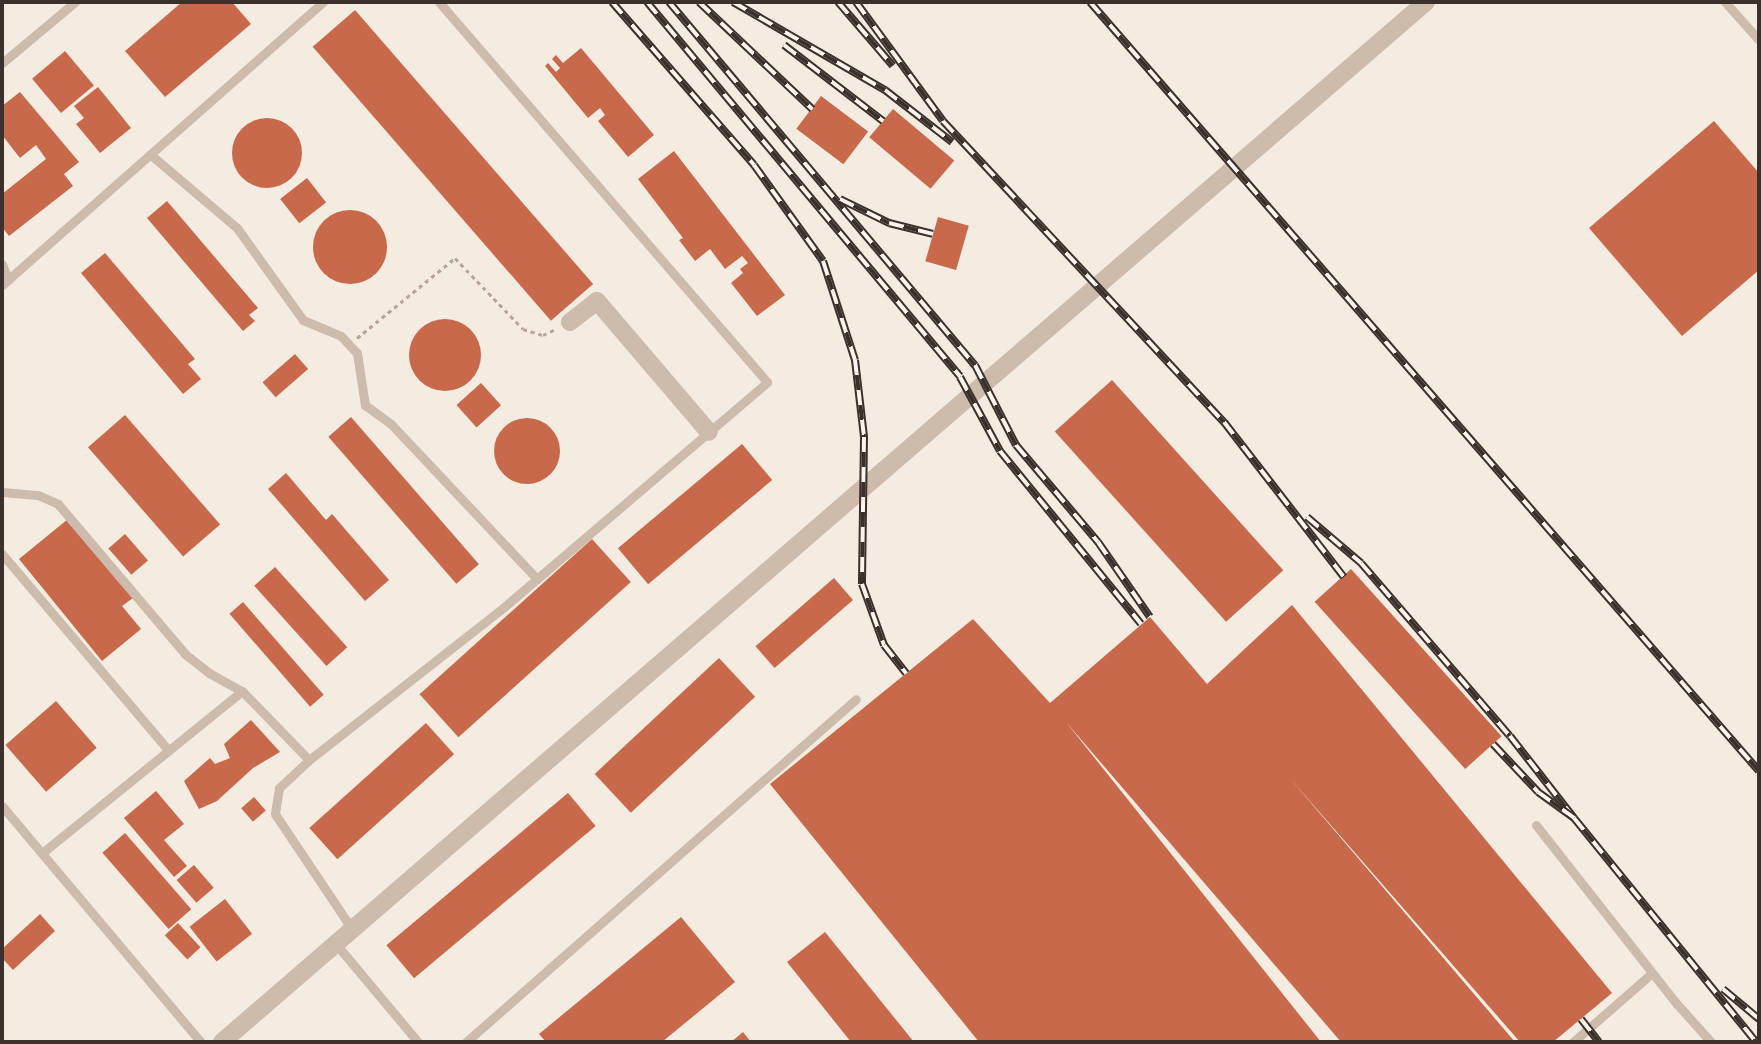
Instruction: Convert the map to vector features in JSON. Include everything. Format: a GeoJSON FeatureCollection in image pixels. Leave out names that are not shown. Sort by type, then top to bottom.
{"type":"FeatureCollection","features":[{"type":"Feature","properties":{"kind":"street"},"geometry":{"type":"LineString","coordinates":[[222,1042],[1426,2]]}},
{"type":"Feature","properties":{"kind":"street"},"geometry":{"type":"LineString","coordinates":[[570,322],[597,301],[709,432]]}},
{"type":"Feature","properties":{"kind":"lane"},"geometry":{"type":"LineString","coordinates":[[2,63],[75,2]]}},
{"type":"Feature","properties":{"kind":"lane"},"geometry":{"type":"LineString","coordinates":[[5,283],[323,2]]}},
{"type":"Feature","properties":{"kind":"lane"},"geometry":{"type":"LineString","coordinates":[[352,929],[275,814],[279,788],[309,760],[537,579],[767,382],[439,2]]}},
{"type":"Feature","properties":{"kind":"lane"},"geometry":{"type":"LineString","coordinates":[[1725,2],[1759,40]]}},
{"type":"Feature","properties":{"kind":"lane"},"geometry":{"type":"LineString","coordinates":[[151,155],[237,228],[303,320],[341,336],[357,353],[365,405],[391,424],[537,579]]}},
{"type":"Feature","properties":{"kind":"lane"},"geometry":{"type":"LineString","coordinates":[[2,264],[5,283]]}},
{"type":"Feature","properties":{"kind":"lane"},"geometry":{"type":"LineString","coordinates":[[2,492],[38,495],[58,504],[185,654],[209,673],[242,691],[309,760]]}},
{"type":"Feature","properties":{"kind":"lane"},"geometry":{"type":"LineString","coordinates":[[2,554],[168,750]]}},
{"type":"Feature","properties":{"kind":"lane"},"geometry":{"type":"LineString","coordinates":[[42,853],[242,691]]}},
{"type":"Feature","properties":{"kind":"lane"},"geometry":{"type":"LineString","coordinates":[[466,1042],[856,699]]}},
{"type":"Feature","properties":{"kind":"lane"},"geometry":{"type":"LineString","coordinates":[[2,806],[201,1042]]}},
{"type":"Feature","properties":{"kind":"lane"},"geometry":{"type":"LineString","coordinates":[[1536,825],[1652,973],[1711,1042]]}},
{"type":"Feature","properties":{"kind":"lane"},"geometry":{"type":"LineString","coordinates":[[336,943],[418,1042]]}},
{"type":"Feature","properties":{"kind":"lane"},"geometry":{"type":"LineString","coordinates":[[1573,1042],[1652,973]]}},
{"type":"Feature","properties":{"kind":"path"},"geometry":{"type":"LineString","coordinates":[[349,345],[455,258],[523,329],[543,335],[570,322]]}},
{"type":"Feature","properties":{"kind":"building"},"geometry":{"type":"Polygon","coordinates":[[[182,2],[232,2],[251,24],[165,97],[125,51],[182,2]]]}},
{"type":"Feature","properties":{"kind":"building"},"geometry":{"type":"Polygon","coordinates":[[[355,10],[593,284],[551,321],[313,47],[355,10]]]}},
{"type":"Feature","properties":{"kind":"building"},"geometry":{"type":"Polygon","coordinates":[[[581,48],[654,135],[628,157],[598,121],[605,115],[600,108],[588,118],[545,66],[548,63],[556,72],[560,68],[552,59],[556,55],[563,63],[581,48]]]}},
{"type":"Feature","properties":{"kind":"building"},"geometry":{"type":"Polygon","coordinates":[[[65,51],[94,85],[61,113],[32,79],[65,51]]]}},
{"type":"Feature","properties":{"kind":"building"},"geometry":{"type":"Polygon","coordinates":[[[98,87],[131,128],[100,153],[76,124],[84,118],[74,106],[98,87]]]}},
{"type":"Feature","properties":{"kind":"building"},"geometry":{"type":"Polygon","coordinates":[[[20,92],[79,162],[64,174],[73,186],[9,236],[2,227],[2,194],[46,159],[36,145],[20,158],[2,135],[2,106],[20,92]]]}},
{"type":"Feature","properties":{"kind":"building"},"geometry":{"type":"Polygon","coordinates":[[[821,96],[868,132],[843,164],[796,129],[821,96]]]}},
{"type":"Feature","properties":{"kind":"building"},"geometry":{"type":"Polygon","coordinates":[[[893,109],[954,160],[931,189],[869,137],[893,109]]]}},
{"type":"Feature","properties":{"kind":"building"},"geometry":{"type":"Polygon","coordinates":[[[274,118],[296,133],[302,153],[300,167],[292,178],[281,186],[260,188],[242,178],[234,167],[232,146],[242,128],[253,120],[274,118]]]}},
{"type":"Feature","properties":{"kind":"building"},"geometry":{"type":"Polygon","coordinates":[[[1714,121],[1759,173],[1759,270],[1682,336],[1589,228],[1714,121]]]}},
{"type":"Feature","properties":{"kind":"building"},"geometry":{"type":"Polygon","coordinates":[[[674,151],[785,295],[757,316],[731,283],[743,273],[740,269],[748,263],[742,256],[725,269],[710,249],[695,261],[679,240],[683,238],[638,179],[674,151]]]}},
{"type":"Feature","properties":{"kind":"building"},"geometry":{"type":"Polygon","coordinates":[[[307,178],[326,202],[299,223],[280,199],[307,178]]]}},
{"type":"Feature","properties":{"kind":"building"},"geometry":{"type":"Polygon","coordinates":[[[167,201],[258,308],[249,315],[255,321],[243,331],[147,218],[167,201]]]}},
{"type":"Feature","properties":{"kind":"building"},"geometry":{"type":"Polygon","coordinates":[[[350,210],[371,216],[381,226],[387,247],[381,268],[371,278],[350,284],[329,278],[319,268],[313,247],[319,226],[329,216],[350,210]]]}},
{"type":"Feature","properties":{"kind":"building"},"geometry":{"type":"Polygon","coordinates":[[[938,217],[969,226],[956,270],[925,261],[938,217]]]}},
{"type":"Feature","properties":{"kind":"building"},"geometry":{"type":"Polygon","coordinates":[[[105,253],[195,359],[188,364],[201,379],[183,394],[81,273],[105,253]]]}},
{"type":"Feature","properties":{"kind":"building"},"geometry":{"type":"Polygon","coordinates":[[[438,319],[452,319],[471,329],[481,348],[481,362],[471,381],[452,391],[438,391],[419,381],[409,362],[409,348],[419,329],[438,319]]]}},
{"type":"Feature","properties":{"kind":"building"},"geometry":{"type":"Polygon","coordinates":[[[295,354],[308,369],[276,397],[263,382],[295,354]]]}},
{"type":"Feature","properties":{"kind":"building"},"geometry":{"type":"Polygon","coordinates":[[[1112,380],[1283,570],[1226,622],[1055,432],[1112,380]]]}},
{"type":"Feature","properties":{"kind":"building"},"geometry":{"type":"Polygon","coordinates":[[[481,383],[501,405],[477,427],[456,405],[481,383]]]}},
{"type":"Feature","properties":{"kind":"building"},"geometry":{"type":"Polygon","coordinates":[[[125,415],[220,524],[183,557],[88,447],[125,415]]]}},
{"type":"Feature","properties":{"kind":"building"},"geometry":{"type":"Polygon","coordinates":[[[351,417],[479,564],[456,584],[328,437],[351,417]]]}},
{"type":"Feature","properties":{"kind":"building"},"geometry":{"type":"Polygon","coordinates":[[[527,418],[550,428],[560,451],[550,474],[527,484],[504,474],[494,451],[504,428],[527,418]]]}},
{"type":"Feature","properties":{"kind":"building"},"geometry":{"type":"Polygon","coordinates":[[[742,444],[772,480],[648,584],[618,548],[742,444]]]}},
{"type":"Feature","properties":{"kind":"building"},"geometry":{"type":"Polygon","coordinates":[[[286,473],[326,520],[332,514],[389,580],[365,601],[268,489],[286,473]]]}},
{"type":"Feature","properties":{"kind":"building"},"geometry":{"type":"Polygon","coordinates":[[[68,519],[133,598],[122,606],[141,629],[102,661],[19,559],[68,519]]]}},
{"type":"Feature","properties":{"kind":"building"},"geometry":{"type":"Polygon","coordinates":[[[125,534],[148,560],[131,575],[108,548],[125,534]]]}},
{"type":"Feature","properties":{"kind":"building"},"geometry":{"type":"Polygon","coordinates":[[[592,539],[631,582],[458,737],[420,694],[592,539]]]}},
{"type":"Feature","properties":{"kind":"building"},"geometry":{"type":"Polygon","coordinates":[[[275,567],[347,647],[326,666],[254,586],[275,567]]]}},
{"type":"Feature","properties":{"kind":"building"},"geometry":{"type":"Polygon","coordinates":[[[1351,569],[1502,736],[1465,769],[1315,602],[1351,569]]]}},
{"type":"Feature","properties":{"kind":"building"},"geometry":{"type":"Polygon","coordinates":[[[834,578],[853,600],[775,668],[756,646],[834,578]]]}},
{"type":"Feature","properties":{"kind":"building"},"geometry":{"type":"Polygon","coordinates":[[[243,602],[324,695],[310,707],[229,614],[243,602]]]}},
{"type":"Feature","properties":{"kind":"building"},"geometry":{"type":"Polygon","coordinates":[[[1292,605],[1612,993],[1553,1042],[1520,1042],[1288,776],[1515,1042],[1341,1042],[1066,722],[1321,1042],[979,1042],[770,784],[973,619],[1050,703],[1150,617],[1207,684],[1292,605]]]}},
{"type":"Feature","properties":{"kind":"building"},"geometry":{"type":"Polygon","coordinates":[[[719,658],[755,697],[631,813],[595,774],[719,658]]]}},
{"type":"Feature","properties":{"kind":"building"},"geometry":{"type":"Polygon","coordinates":[[[56,701],[97,748],[46,792],[5,745],[56,701]]]}},
{"type":"Feature","properties":{"kind":"building"},"geometry":{"type":"Polygon","coordinates":[[[251,720],[280,752],[253,768],[217,801],[199,809],[184,781],[210,758],[215,764],[230,758],[224,744],[251,720]]]}},
{"type":"Feature","properties":{"kind":"building"},"geometry":{"type":"Polygon","coordinates":[[[426,723],[454,754],[337,859],[309,828],[426,723]]]}},
{"type":"Feature","properties":{"kind":"building"},"geometry":{"type":"Polygon","coordinates":[[[156,791],[184,824],[164,840],[187,866],[174,877],[124,818],[156,791]]]}},
{"type":"Feature","properties":{"kind":"building"},"geometry":{"type":"Polygon","coordinates":[[[568,793],[596,826],[414,978],[386,945],[568,793]]]}},
{"type":"Feature","properties":{"kind":"building"},"geometry":{"type":"Polygon","coordinates":[[[254,797],[266,811],[253,822],[241,808],[254,797]]]}},
{"type":"Feature","properties":{"kind":"building"},"geometry":{"type":"Polygon","coordinates":[[[125,833],[191,909],[169,929],[102,853],[125,833]]]}},
{"type":"Feature","properties":{"kind":"building"},"geometry":{"type":"Polygon","coordinates":[[[194,865],[214,888],[196,903],[177,880],[194,865]]]}},
{"type":"Feature","properties":{"kind":"building"},"geometry":{"type":"Polygon","coordinates":[[[225,899],[252,934],[217,961],[190,927],[225,899]]]}},
{"type":"Feature","properties":{"kind":"building"},"geometry":{"type":"Polygon","coordinates":[[[40,914],[55,931],[13,970],[2,958],[2,949],[40,914]]]}},
{"type":"Feature","properties":{"kind":"building"},"geometry":{"type":"Polygon","coordinates":[[[681,917],[735,982],[662,1042],[546,1042],[539,1034],[681,917]]]}},
{"type":"Feature","properties":{"kind":"building"},"geometry":{"type":"Polygon","coordinates":[[[178,923],[201,947],[187,959],[165,935],[178,923]]]}},
{"type":"Feature","properties":{"kind":"building"},"geometry":{"type":"Polygon","coordinates":[[[825,932],[914,1042],[851,1042],[787,962],[825,932]]]}},
{"type":"Feature","properties":{"kind":"building"},"geometry":{"type":"Polygon","coordinates":[[[743,1032],[751,1042],[731,1042],[743,1032]]]}},
{"type":"Feature","properties":{"kind":"railway"},"geometry":{"type":"LineString","coordinates":[[612,2],[754,165],[823,261],[855,360],[864,437],[862,584],[884,645],[906,673]]}},
{"type":"Feature","properties":{"kind":"railway"},"geometry":{"type":"LineString","coordinates":[[647,2],[960,377],[1000,451],[1141,624]]}},
{"type":"Feature","properties":{"kind":"railway"},"geometry":{"type":"LineString","coordinates":[[669,2],[975,365],[1016,445],[1098,542],[1150,617]]}},
{"type":"Feature","properties":{"kind":"railway"},"geometry":{"type":"LineString","coordinates":[[699,2],[812,109]]}},
{"type":"Feature","properties":{"kind":"railway"},"geometry":{"type":"LineString","coordinates":[[733,2],[885,90],[952,142]]}},
{"type":"Feature","properties":{"kind":"railway"},"geometry":{"type":"LineString","coordinates":[[838,2],[893,66]]}},
{"type":"Feature","properties":{"kind":"railway"},"geometry":{"type":"LineString","coordinates":[[856,2],[943,121],[1224,422],[1344,577]]}},
{"type":"Feature","properties":{"kind":"railway"},"geometry":{"type":"LineString","coordinates":[[1090,2],[1759,771]]}},
{"type":"Feature","properties":{"kind":"railway"},"geometry":{"type":"LineString","coordinates":[[784,45],[883,121]]}},
{"type":"Feature","properties":{"kind":"railway"},"geometry":{"type":"LineString","coordinates":[[840,199],[889,223],[933,234]]}},
{"type":"Feature","properties":{"kind":"railway"},"geometry":{"type":"LineString","coordinates":[[1307,517],[1361,563],[1510,736],[1574,818]]}},
{"type":"Feature","properties":{"kind":"railway"},"geometry":{"type":"LineString","coordinates":[[1493,744],[1538,792],[1574,818],[1756,1042]]}},
{"type":"Feature","properties":{"kind":"railway"},"geometry":{"type":"LineString","coordinates":[[1723,989],[1759,1019]]}},
{"type":"Feature","properties":{"kind":"railway"},"geometry":{"type":"LineString","coordinates":[[1581,1019],[1599,1042]]}}]}
